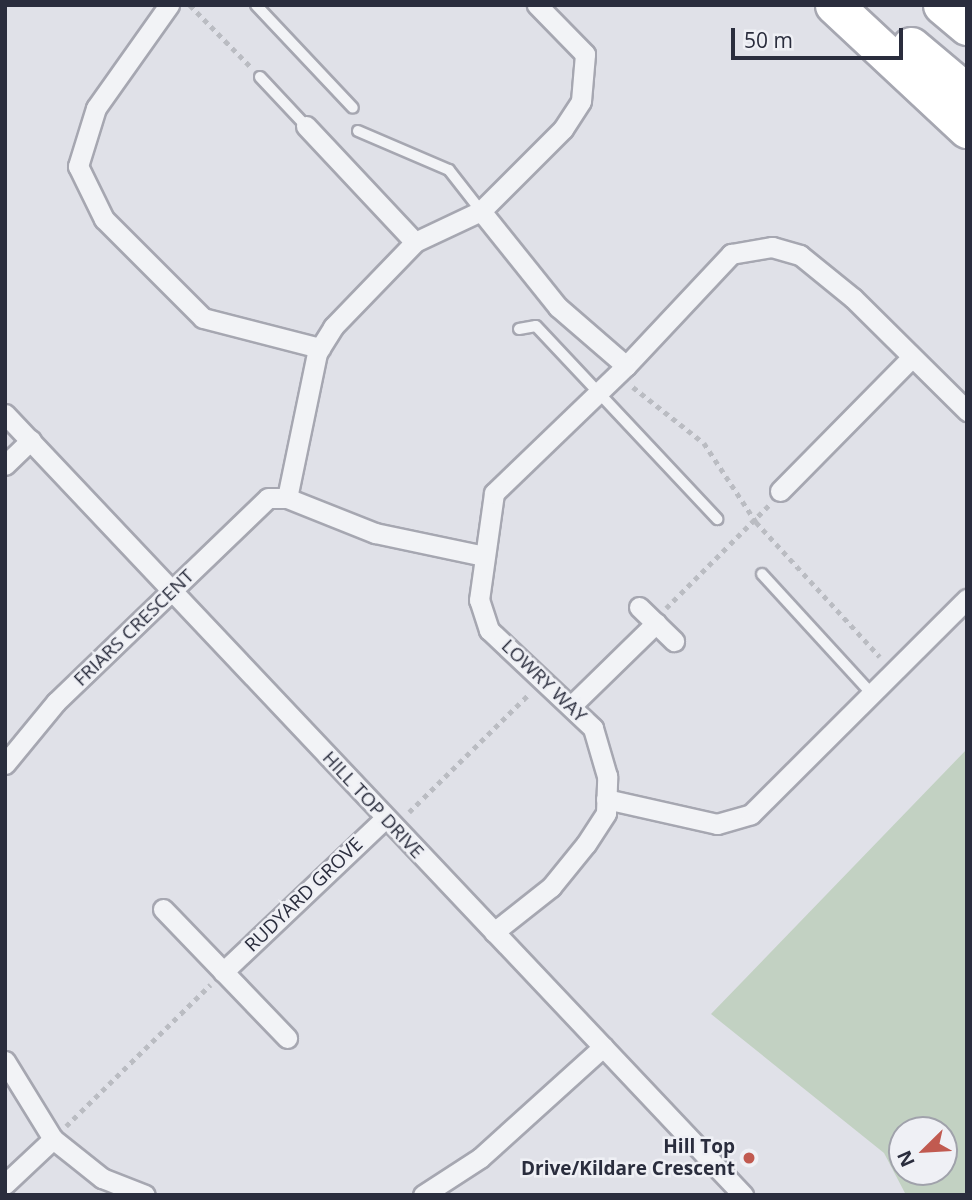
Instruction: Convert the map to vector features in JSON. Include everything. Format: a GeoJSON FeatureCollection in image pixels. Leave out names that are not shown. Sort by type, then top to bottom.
{"type":"FeatureCollection","features":[{"type":"Feature","properties":{"kind":"highway"},"geometry":{"type":"LineString","coordinates":[[834,5],[967,129]]}},
{"type":"Feature","properties":{"kind":"highway"},"geometry":{"type":"LineString","coordinates":[[863,5],[967,93]]}},
{"type":"Feature","properties":{"kind":"highway"},"geometry":{"type":"LineString","coordinates":[[942,5],[967,26]]}},
{"type":"Feature","properties":{"kind":"street"},"geometry":{"type":"LineString","coordinates":[[169,5],[96,107],[78,166],[104,219],[203,318],[320,348]]}},
{"type":"Feature","properties":{"kind":"street"},"geometry":{"type":"LineString","coordinates":[[484,556],[375,533],[278,498],[320,348],[415,242],[481,211],[563,129],[581,101],[585,54],[537,5]]}},
{"type":"Feature","properties":{"kind":"street"},"geometry":{"type":"LineString","coordinates":[[306,126],[415,242]]}},
{"type":"Feature","properties":{"kind":"street"},"geometry":{"type":"LineString","coordinates":[[481,211],[558,307],[621,371]]}},
{"type":"Feature","properties":{"kind":"street","name":"LOWRY WAY"},"geometry":{"type":"LineString","coordinates":[[494,932],[551,887],[586,844],[606,813],[607,776],[593,728],[545,679],[489,630],[479,600],[494,493],[621,371],[701,281],[731,254],[752,247],[800,255],[853,298],[910,359],[967,411]]}},
{"type":"Feature","properties":{"kind":"street"},"geometry":{"type":"LineString","coordinates":[[780,491],[910,359]]}},
{"type":"Feature","properties":{"kind":"street","name":"HILL TOP DRIVE"},"geometry":{"type":"LineString","coordinates":[[5,414],[743,1195]]}},
{"type":"Feature","properties":{"kind":"street"},"geometry":{"type":"LineString","coordinates":[[5,465],[31,440]]}},
{"type":"Feature","properties":{"kind":"street","name":"FRIARS CRESCENT"},"geometry":{"type":"LineString","coordinates":[[5,764],[56,702],[173,591],[278,498]]}},
{"type":"Feature","properties":{"kind":"street"},"geometry":{"type":"LineString","coordinates":[[606,799],[731,823],[751,814],[874,695],[967,599]]}},
{"type":"Feature","properties":{"kind":"street"},"geometry":{"type":"LineString","coordinates":[[571,706],[649,617],[674,641]]}},
{"type":"Feature","properties":{"kind":"street","name":"RUDYARD GROVE"},"geometry":{"type":"LineString","coordinates":[[223,972],[389,823]]}},
{"type":"Feature","properties":{"kind":"street"},"geometry":{"type":"LineString","coordinates":[[163,909],[287,1038]]}},
{"type":"Feature","properties":{"kind":"street"},"geometry":{"type":"LineString","coordinates":[[423,1195],[480,1158],[603,1046]]}},
{"type":"Feature","properties":{"kind":"street"},"geometry":{"type":"LineString","coordinates":[[5,1061],[52,1139],[102,1178],[145,1195]]}},
{"type":"Feature","properties":{"kind":"street"},"geometry":{"type":"LineString","coordinates":[[5,1184],[52,1139]]}},
{"type":"Feature","properties":{"kind":"lane"},"geometry":{"type":"LineString","coordinates":[[256,5],[354,108]]}},
{"type":"Feature","properties":{"kind":"lane"},"geometry":{"type":"LineString","coordinates":[[260,77],[306,126]]}},
{"type":"Feature","properties":{"kind":"lane"},"geometry":{"type":"LineString","coordinates":[[358,131],[449,170],[481,211]]}},
{"type":"Feature","properties":{"kind":"lane"},"geometry":{"type":"LineString","coordinates":[[519,328],[536,327],[717,519]]}},
{"type":"Feature","properties":{"kind":"lane"},"geometry":{"type":"LineString","coordinates":[[762,574],[874,695]]}},
{"type":"Feature","properties":{"kind":"path"},"geometry":{"type":"LineString","coordinates":[[190,5],[260,77]]}},
{"type":"Feature","properties":{"kind":"path"},"geometry":{"type":"LineString","coordinates":[[621,371],[704,443],[756,522],[895,674]]}},
{"type":"Feature","properties":{"kind":"path"},"geometry":{"type":"LineString","coordinates":[[649,617],[756,522],[780,491]]}},
{"type":"Feature","properties":{"kind":"path"},"geometry":{"type":"LineString","coordinates":[[389,823],[545,679]]}},
{"type":"Feature","properties":{"kind":"path"},"geometry":{"type":"LineString","coordinates":[[52,1139],[223,972]]}},
{"type":"Feature","properties":{"kind":"green space"},"geometry":{"type":"Polygon","coordinates":[[[967,749],[967,1195],[906,1195],[901,1186],[958,1186],[958,1116],[888,1116],[888,1161],[884,1153],[711,1014],[967,749]]]}},
{"type":"Feature","properties":{"kind":"place","name":"Hill Top Drive/Kildare Crescent"},"geometry":{"type":"Point","coordinates":[749,1158]}}]}
